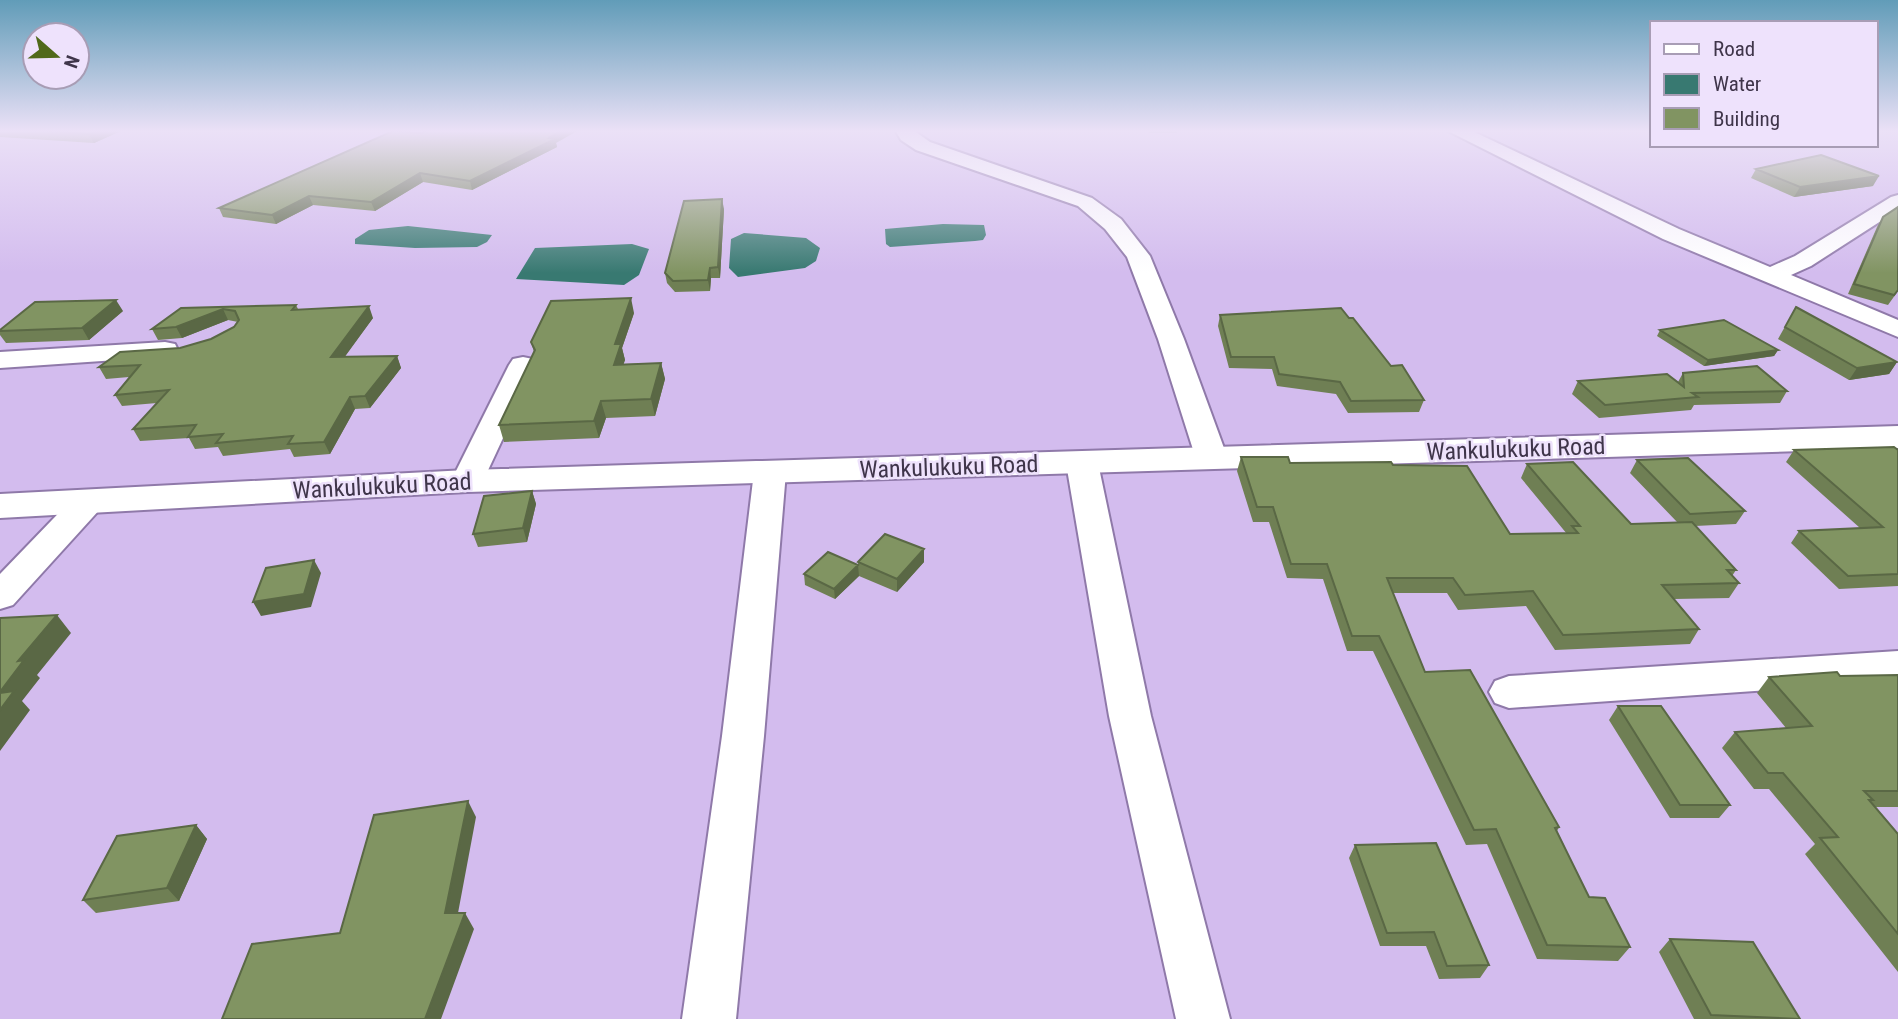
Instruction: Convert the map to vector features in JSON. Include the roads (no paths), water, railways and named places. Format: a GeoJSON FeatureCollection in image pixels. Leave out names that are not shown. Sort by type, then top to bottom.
{"type":"FeatureCollection","features":[{"type":"Feature","properties":{"kind":"main road","name":"Wankulukuku Road"},"geometry":{"type":"LineString","coordinates":[[0,506],[467,481],[1898,438]]}},
{"type":"Feature","properties":{"kind":"street"},"geometry":{"type":"LineString","coordinates":[[1014,178],[1085,202],[1113,224],[1138,256],[1171,339],[1212,459]]}},
{"type":"Feature","properties":{"kind":"street"},"geometry":{"type":"LineString","coordinates":[[1551,178],[1770,276],[1898,329]]}},
{"type":"Feature","properties":{"kind":"street"},"geometry":{"type":"LineString","coordinates":[[1770,276],[1803,261],[1898,201]]}},
{"type":"Feature","properties":{"kind":"street"},"geometry":{"type":"LineString","coordinates":[[0,360],[186,349]]}},
{"type":"Feature","properties":{"kind":"street"},"geometry":{"type":"LineString","coordinates":[[467,481],[523,365]]}},
{"type":"Feature","properties":{"kind":"street"},"geometry":{"type":"LineString","coordinates":[[1082,463],[1130,716],[1203,1019]]}},
{"type":"Feature","properties":{"kind":"street"},"geometry":{"type":"LineString","coordinates":[[709,1019],[743,736],[770,472]]}},
{"type":"Feature","properties":{"kind":"street"},"geometry":{"type":"LineString","coordinates":[[0,596],[90,500]]}},
{"type":"Feature","properties":{"kind":"street"},"geometry":{"type":"LineString","coordinates":[[1509,692],[1898,666]]}},
{"type":"Feature","properties":{"kind":"water"},"geometry":{"type":"Polygon","coordinates":[[[943,224],[984,225],[986,235],[983,240],[975,241],[890,247],[886,244],[885,229],[943,224]]]}},
{"type":"Feature","properties":{"kind":"water"},"geometry":{"type":"Polygon","coordinates":[[[408,226],[492,235],[487,242],[477,247],[415,248],[355,244],[355,239],[369,230],[408,226]]]}},
{"type":"Feature","properties":{"kind":"water"},"geometry":{"type":"Polygon","coordinates":[[[744,233],[806,238],[820,248],[816,261],[805,268],[738,277],[729,268],[731,239],[744,233]]]}},
{"type":"Feature","properties":{"kind":"water"},"geometry":{"type":"Polygon","coordinates":[[[632,244],[649,249],[639,275],[624,285],[516,279],[535,248],[632,244]]]}}]}
